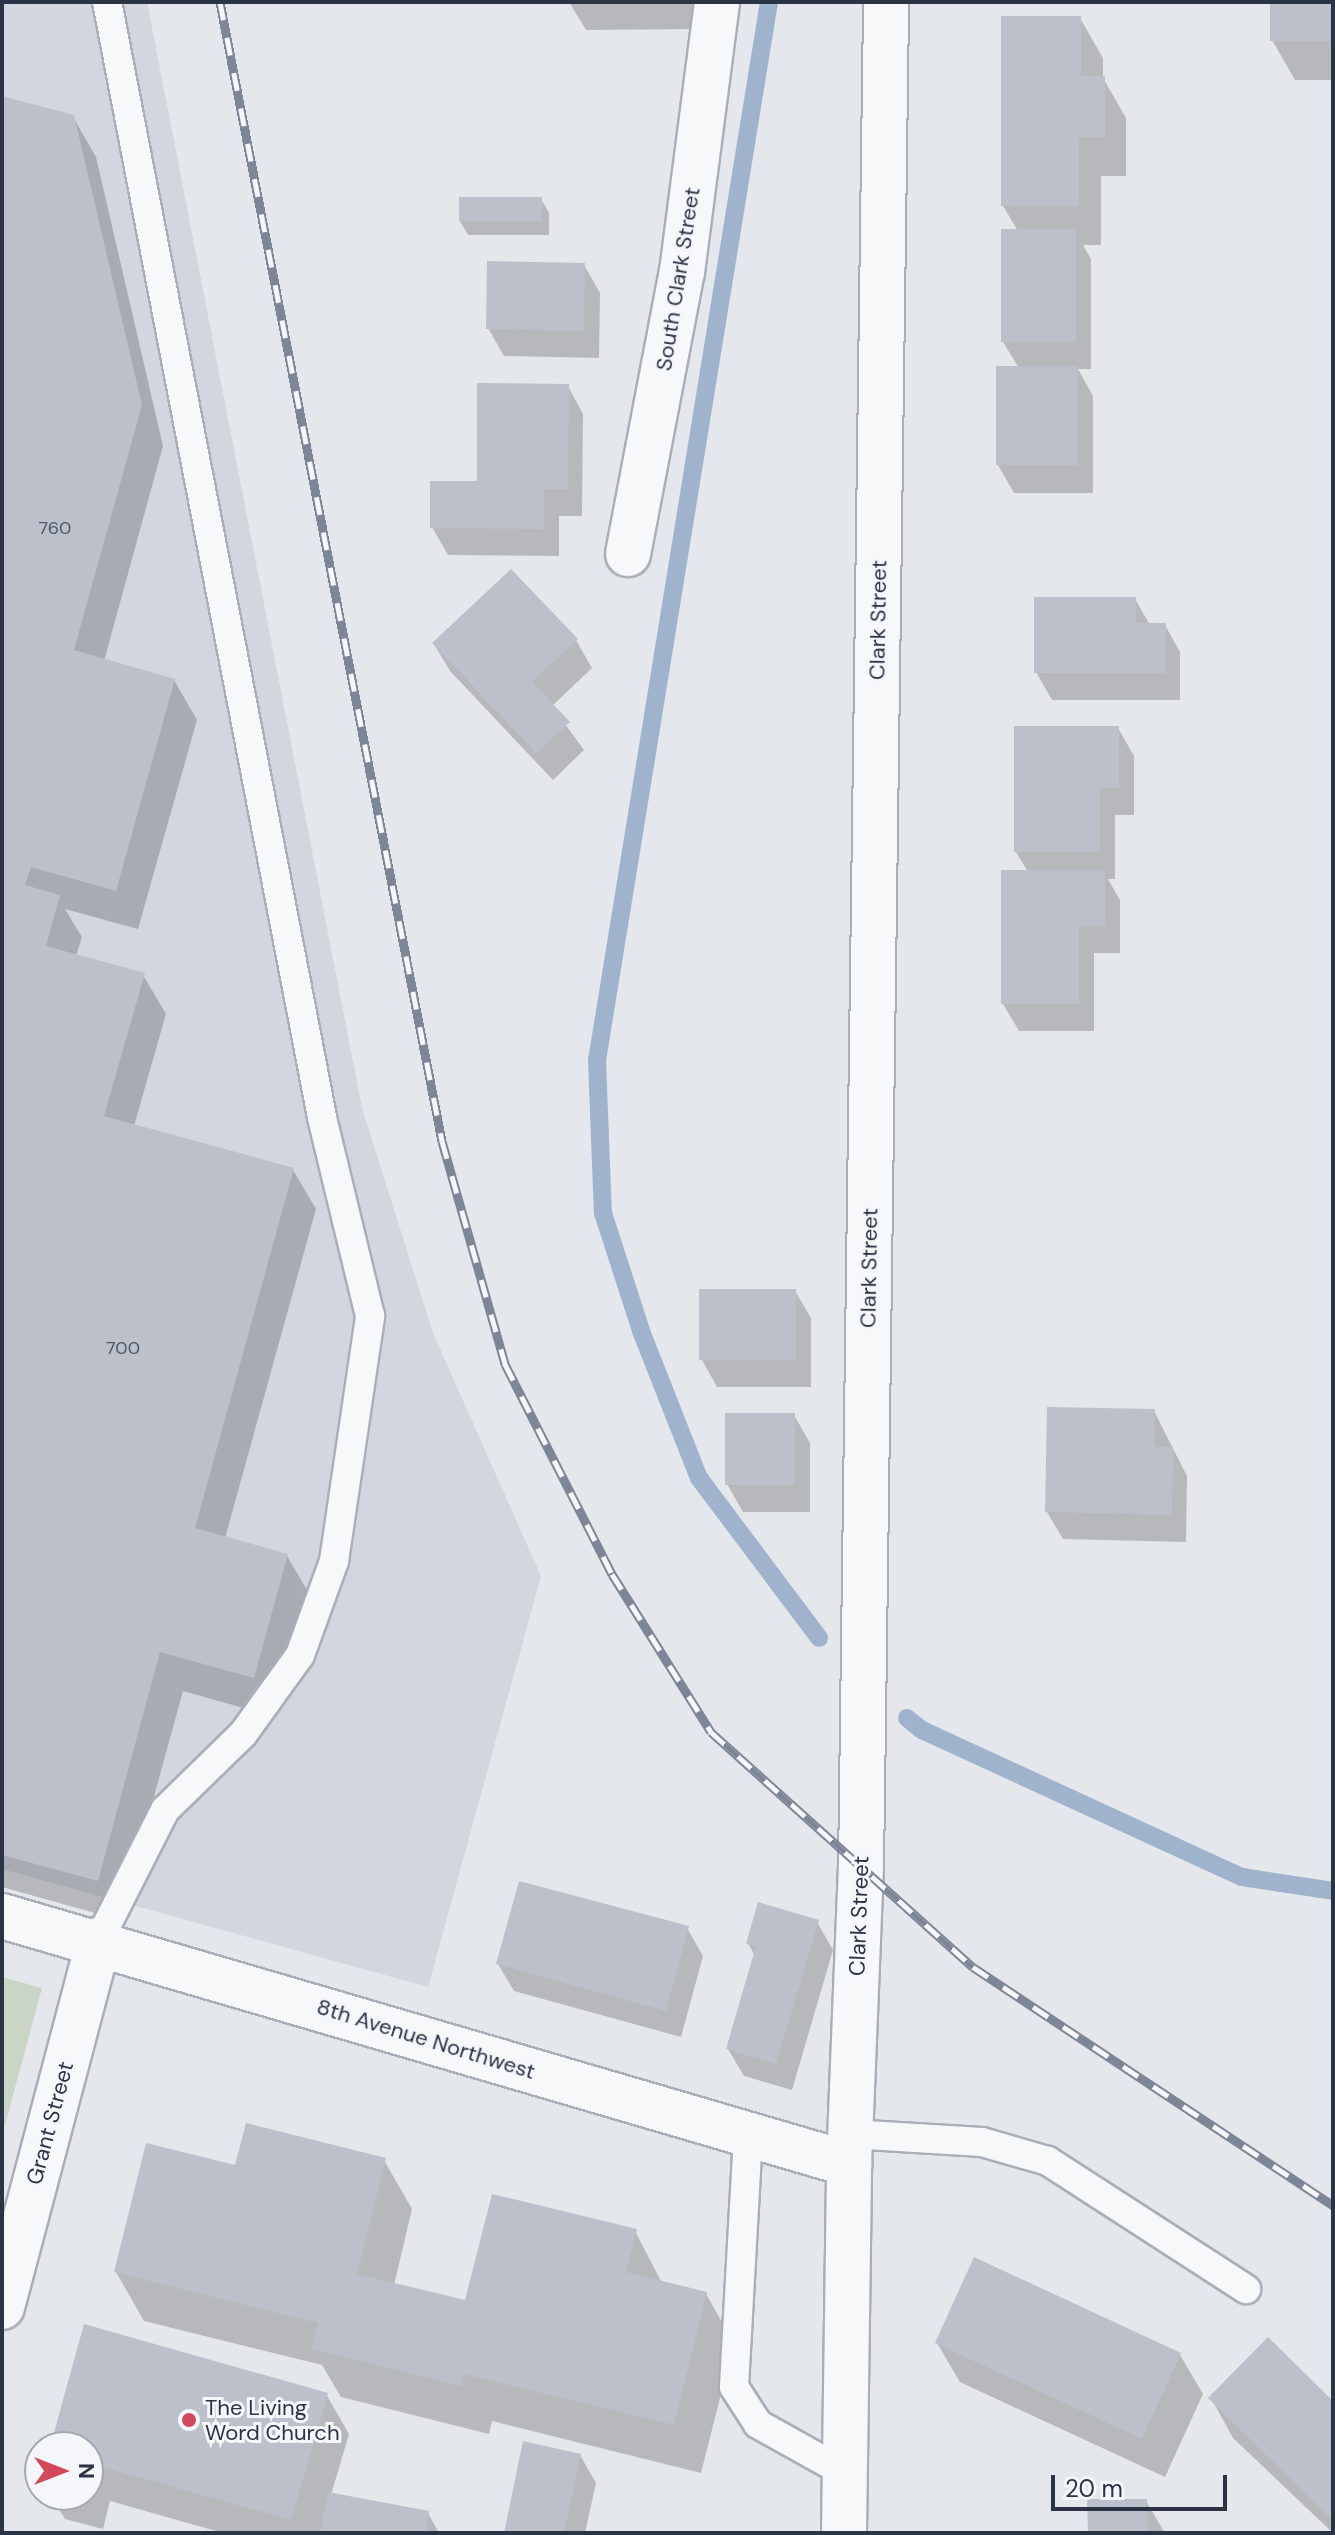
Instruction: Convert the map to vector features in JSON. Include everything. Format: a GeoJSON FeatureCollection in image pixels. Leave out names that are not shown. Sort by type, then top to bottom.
{"type":"FeatureCollection","features":[{"type":"Feature","properties":{"kind":"street","name":"South Clark Street"},"geometry":{"type":"LineString","coordinates":[[628,554],[682,272],[717,2]]}},
{"type":"Feature","properties":{"kind":"street","name":"Clark Street"},"geometry":{"type":"LineString","coordinates":[[844,2533],[850,2149],[861,1868],[886,2]]}},
{"type":"Feature","properties":{"kind":"street","name":"8th Avenue Northwest"},"geometry":{"type":"LineString","coordinates":[[2,1916],[99,1940],[748,2136],[850,2149]]}},
{"type":"Feature","properties":{"kind":"street","name":"Grant Street"},"geometry":{"type":"LineString","coordinates":[[2,2307],[99,1940]]}},
{"type":"Feature","properties":{"kind":"lane"},"geometry":{"type":"LineString","coordinates":[[99,1940],[165,1810],[243,1734],[300,1655],[334,1561],[370,1316],[322,1117],[107,2]]}},
{"type":"Feature","properties":{"kind":"lane"},"geometry":{"type":"LineString","coordinates":[[748,2136],[734,2387],[758,2424],[844,2472]]}},
{"type":"Feature","properties":{"kind":"lane"},"geometry":{"type":"LineString","coordinates":[[850,2149],[982,2142],[1048,2161],[1246,2289]]}},
{"type":"Feature","properties":{"kind":"shaded area"},"geometry":{"type":"Polygon","coordinates":[[[2,2],[147,2],[362,1108],[433,1333],[541,1576],[428,1987],[2,1869],[2,2]]]}},
{"type":"Feature","properties":{"kind":"green space"},"geometry":{"type":"Polygon","coordinates":[[[2,1977],[42,1988],[2,2136],[2,1977]]]}},
{"type":"Feature","properties":{"kind":"building"},"geometry":{"type":"Polygon","coordinates":[[[1270,2],[1333,2],[1333,41],[1270,41],[1270,2]]]}},
{"type":"Feature","properties":{"kind":"building"},"geometry":{"type":"Polygon","coordinates":[[[1001,16],[1081,16],[1081,76],[1105,76],[1105,137],[1079,137],[1079,206],[1001,206],[1001,16]]]}},
{"type":"Feature","properties":{"kind":"building"},"geometry":{"type":"Polygon","coordinates":[[[2,96],[74,115],[142,405],[74,650],[175,679],[116,891],[31,867],[25,885],[60,895],[46,946],[145,973],[104,1116],[294,1168],[195,1528],[288,1554],[254,1678],[160,1652],[98,1881],[2,1855],[2,96]]]}},
{"type":"Feature","properties":{"kind":"building"},"geometry":{"type":"Polygon","coordinates":[[[459,197],[542,197],[542,221],[459,221],[459,197]]]}},
{"type":"Feature","properties":{"kind":"building"},"geometry":{"type":"Polygon","coordinates":[[[1001,229],[1076,229],[1076,342],[1001,342],[1001,229]]]}},
{"type":"Feature","properties":{"kind":"building"},"geometry":{"type":"Polygon","coordinates":[[[487,261],[585,263],[584,331],[486,329],[487,261]]]}},
{"type":"Feature","properties":{"kind":"building"},"geometry":{"type":"Polygon","coordinates":[[[996,366],[1078,366],[1078,465],[996,465],[996,366]]]}},
{"type":"Feature","properties":{"kind":"building"},"geometry":{"type":"Polygon","coordinates":[[[477,383],[569,384],[568,489],[544,489],[544,529],[430,528],[430,481],[477,481],[477,383]]]}},
{"type":"Feature","properties":{"kind":"building"},"geometry":{"type":"Polygon","coordinates":[[[511,569],[578,639],[532,682],[570,722],[536,753],[432,643],[511,569]]]}},
{"type":"Feature","properties":{"kind":"building"},"geometry":{"type":"Polygon","coordinates":[[[1034,597],[1136,597],[1136,623],[1166,623],[1166,673],[1034,673],[1034,597]]]}},
{"type":"Feature","properties":{"kind":"building"},"geometry":{"type":"Polygon","coordinates":[[[1014,726],[1119,726],[1119,788],[1100,788],[1100,852],[1014,852],[1014,726]]]}},
{"type":"Feature","properties":{"kind":"building"},"geometry":{"type":"Polygon","coordinates":[[[1001,870],[1105,870],[1105,926],[1079,926],[1079,1004],[1001,1004],[1001,870]]]}},
{"type":"Feature","properties":{"kind":"building"},"geometry":{"type":"Polygon","coordinates":[[[699,1289],[796,1289],[796,1360],[699,1360],[699,1289]]]}},
{"type":"Feature","properties":{"kind":"building"},"geometry":{"type":"Polygon","coordinates":[[[1047,1407],[1155,1409],[1155,1447],[1173,1447],[1172,1515],[1045,1512],[1047,1407]]]}},
{"type":"Feature","properties":{"kind":"building"},"geometry":{"type":"Polygon","coordinates":[[[725,1413],[795,1413],[795,1485],[725,1485],[725,1413]]]}},
{"type":"Feature","properties":{"kind":"building"},"geometry":{"type":"Polygon","coordinates":[[[519,1881],[689,1926],[666,2011],[496,1964],[519,1881]]]}},
{"type":"Feature","properties":{"kind":"building"},"geometry":{"type":"Polygon","coordinates":[[[758,1902],[819,1920],[776,2064],[726,2049],[756,1946],[746,1944],[758,1902]]]}},
{"type":"Feature","properties":{"kind":"building"},"geometry":{"type":"Polygon","coordinates":[[[246,2123],[386,2158],[357,2274],[465,2300],[492,2194],[637,2229],[626,2272],[707,2292],[674,2425],[464,2374],[461,2386],[311,2349],[318,2323],[114,2272],[146,2143],[235,2165],[246,2123]]]}},
{"type":"Feature","properties":{"kind":"building"},"geometry":{"type":"Polygon","coordinates":[[[974,2257],[1181,2353],[1142,2439],[935,2343],[974,2257]]]}},
{"type":"Feature","properties":{"kind":"building","name":"The Living Word Church"},"geometry":{"type":"Polygon","coordinates":[[[84,2324],[328,2393],[291,2520],[104,2467],[104,2431],[54,2431],[84,2324]]]}},
{"type":"Feature","properties":{"kind":"building"},"geometry":{"type":"Polygon","coordinates":[[[1268,2337],[1333,2401],[1333,2521],[1208,2398],[1268,2337]]]}},
{"type":"Feature","properties":{"kind":"building"},"geometry":{"type":"Polygon","coordinates":[[[523,2441],[581,2454],[564,2533],[504,2533],[523,2441]]]}},
{"type":"Feature","properties":{"kind":"building"},"geometry":{"type":"Polygon","coordinates":[[[328,2492],[429,2511],[425,2533],[320,2533],[328,2492]]]}},
{"type":"Feature","properties":{"kind":"building"},"geometry":{"type":"Polygon","coordinates":[[[1087,2499],[1147,2499],[1148,2533],[1088,2533],[1087,2499]]]}},
{"type":"Feature","properties":{"kind":"waterway"},"geometry":{"type":"LineString","coordinates":[[769,2],[597,1060],[603,1213],[641,1331],[699,1478],[819,1638]]}},
{"type":"Feature","properties":{"kind":"waterway"},"geometry":{"type":"LineString","coordinates":[[907,1718],[922,1730],[1242,1877],[1333,1891]]}},
{"type":"Feature","properties":{"kind":"railway"},"geometry":{"type":"LineString","coordinates":[[220,2],[442,1141],[505,1364],[612,1574],[711,1732],[973,1967],[1333,2205]]}},
{"type":"Feature","properties":{"kind":"place","name":"The Living Word Church"},"geometry":{"type":"Point","coordinates":[189,2420]}}]}
